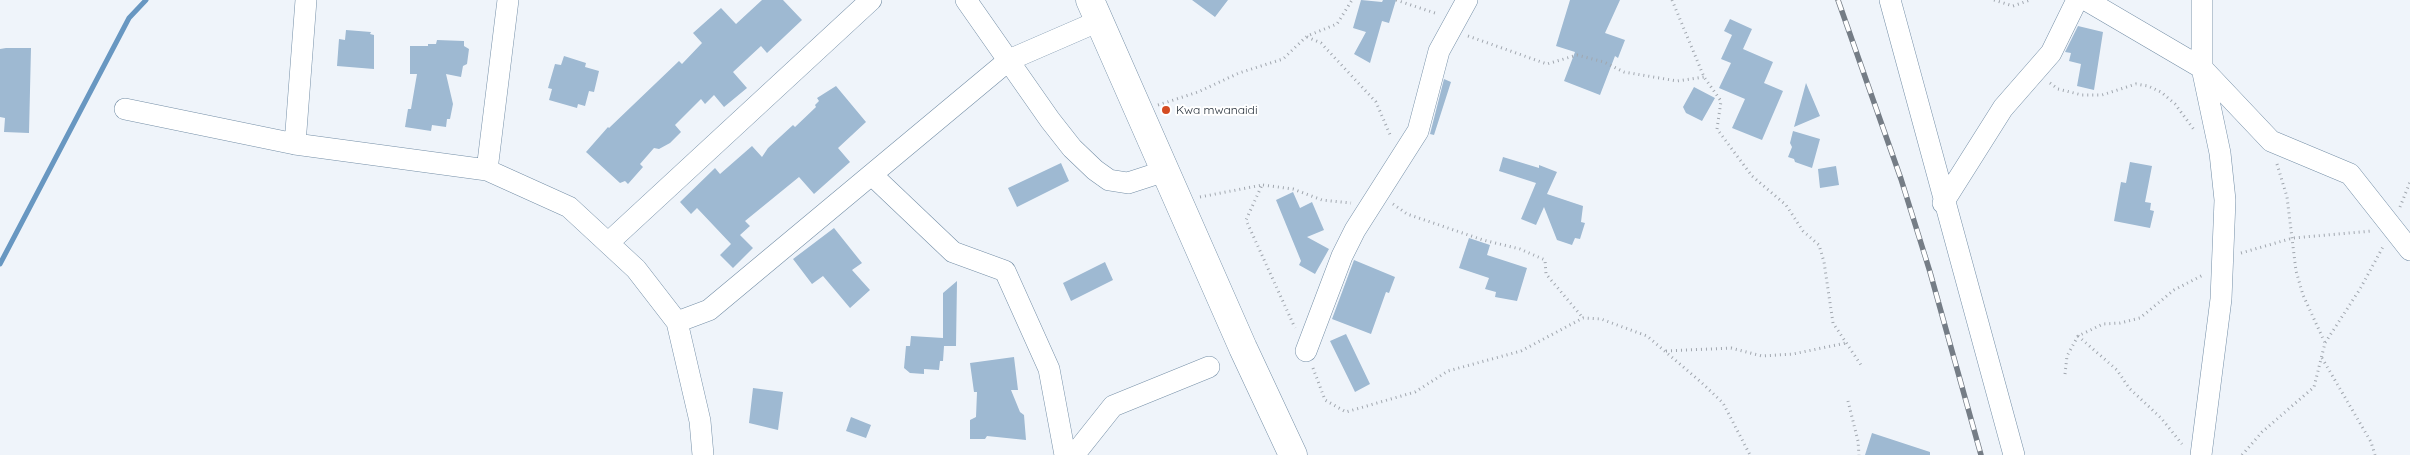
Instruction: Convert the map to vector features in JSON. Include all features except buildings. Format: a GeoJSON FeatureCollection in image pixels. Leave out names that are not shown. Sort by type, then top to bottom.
{"type":"FeatureCollection","features":[{"type":"Feature","properties":{"kind":"highway"},"geometry":{"type":"LineString","coordinates":[[1094,10],[1293,455]]}},
{"type":"Feature","properties":{"kind":"street"},"geometry":{"type":"LineString","coordinates":[[295,144],[306,0]]}},
{"type":"Feature","properties":{"kind":"street"},"geometry":{"type":"LineString","coordinates":[[487,170],[508,0]]}},
{"type":"Feature","properties":{"kind":"street"},"geometry":{"type":"LineString","coordinates":[[608,243],[871,0]]}},
{"type":"Feature","properties":{"kind":"street"},"geometry":{"type":"LineString","coordinates":[[966,0],[1061,134],[1095,170],[1109,180],[1128,183],[1165,172]]}},
{"type":"Feature","properties":{"kind":"street"},"geometry":{"type":"LineString","coordinates":[[1890,0],[1943,203],[2014,455]]}},
{"type":"Feature","properties":{"kind":"street"},"geometry":{"type":"LineString","coordinates":[[1943,203],[2003,108],[2051,53],[2077,0]]}},
{"type":"Feature","properties":{"kind":"street"},"geometry":{"type":"LineString","coordinates":[[2086,0],[2202,68],[2271,141],[2293,152],[2331,164],[2350,174],[2410,250]]}},
{"type":"Feature","properties":{"kind":"street"},"geometry":{"type":"LineString","coordinates":[[2193,452],[2221,299],[2225,200],[2224,172],[2202,68],[2202,0]]}},
{"type":"Feature","properties":{"kind":"street"},"geometry":{"type":"LineString","coordinates":[[676,322],[709,310],[1009,60],[1094,10]]}},
{"type":"Feature","properties":{"kind":"street"},"geometry":{"type":"LineString","coordinates":[[1306,351],[1342,256],[1355,230],[1418,131],[1439,51],[1457,17]]}},
{"type":"Feature","properties":{"kind":"street"},"geometry":{"type":"LineString","coordinates":[[125,109],[295,144],[487,170],[569,207],[636,269],[676,322],[700,421],[703,455]]}},
{"type":"Feature","properties":{"kind":"street"},"geometry":{"type":"LineString","coordinates":[[872,175],[953,252],[1005,271],[1049,368],[1065,455]]}},
{"type":"Feature","properties":{"kind":"street"},"geometry":{"type":"LineString","coordinates":[[1074,455],[1113,406],[1209,366]]}},
{"type":"Feature","properties":{"kind":"path"},"geometry":{"type":"LineString","coordinates":[[1138,111],[1198,92],[1239,73],[1283,59],[1307,36],[1337,24],[1352,0]]}},
{"type":"Feature","properties":{"kind":"path"},"geometry":{"type":"LineString","coordinates":[[1396,0],[1438,14],[1457,17],[1485,41],[1547,64],[1577,55],[1604,62],[1624,72],[1677,81],[1704,77]]}},
{"type":"Feature","properties":{"kind":"path"},"geometry":{"type":"LineString","coordinates":[[1672,0],[1704,77],[1721,101],[1717,128],[1752,176],[1786,205],[1803,231],[1819,244],[1824,262],[1833,323],[1861,365]]}},
{"type":"Feature","properties":{"kind":"path"},"geometry":{"type":"LineString","coordinates":[[1994,0],[2014,6],[2030,0]]}},
{"type":"Feature","properties":{"kind":"path"},"geometry":{"type":"LineString","coordinates":[[1307,36],[1321,44],[1376,102],[1400,161]]}},
{"type":"Feature","properties":{"kind":"path"},"geometry":{"type":"LineString","coordinates":[[2036,72],[2058,89],[2082,95],[2102,95],[2136,84],[2148,86],[2161,92],[2175,104],[2199,138]]}},
{"type":"Feature","properties":{"kind":"path"},"geometry":{"type":"LineString","coordinates":[[2271,141],[2287,197],[2296,270],[2302,295],[2325,343]]}},
{"type":"Feature","properties":{"kind":"path"},"geometry":{"type":"LineString","coordinates":[[2242,455],[2262,432],[2314,386],[2325,343],[2360,289],[2393,227],[2410,182]]}},
{"type":"Feature","properties":{"kind":"path"},"geometry":{"type":"LineString","coordinates":[[1262,185],[1246,220],[1306,351],[1325,400],[1346,412],[1415,392],[1448,371],[1521,351],[1583,318],[1601,319],[1647,336],[1723,403],[1750,455]]}},
{"type":"Feature","properties":{"kind":"path"},"geometry":{"type":"LineString","coordinates":[[1178,201],[1262,185],[1294,189],[1322,200],[1375,199],[1407,214],[1483,240],[1520,249],[1545,260],[1546,274],[1583,318]]}},
{"type":"Feature","properties":{"kind":"path"},"geometry":{"type":"LineString","coordinates":[[2065,374],[2068,356],[2078,336],[2103,324],[2120,323],[2140,318],[2174,290],[2239,253],[2293,238],[2393,227]]}},
{"type":"Feature","properties":{"kind":"path"},"geometry":{"type":"LineString","coordinates":[[2078,336],[2117,370],[2129,388],[2193,452]]}},
{"type":"Feature","properties":{"kind":"path"},"geometry":{"type":"LineString","coordinates":[[1665,351],[1731,348],[1762,356],[1793,354],[1846,344]]}},
{"type":"Feature","properties":{"kind":"path"},"geometry":{"type":"LineString","coordinates":[[2322,358],[2371,442],[2375,455]]}},
{"type":"Feature","properties":{"kind":"path"},"geometry":{"type":"LineString","coordinates":[[1848,401],[1858,441],[1859,455]]}},
{"type":"Feature","properties":{"kind":"waterway"},"geometry":{"type":"LineString","coordinates":[[0,264],[129,18],[146,0]]}},
{"type":"Feature","properties":{"kind":"railway"},"geometry":{"type":"LineString","coordinates":[[1838,0],[1901,179],[1930,272],[1981,455]]}},
{"type":"Feature","properties":{"kind":"place","name":"Kwa mwanaidi"},"geometry":{"type":"Point","coordinates":[1166,110]}}]}
